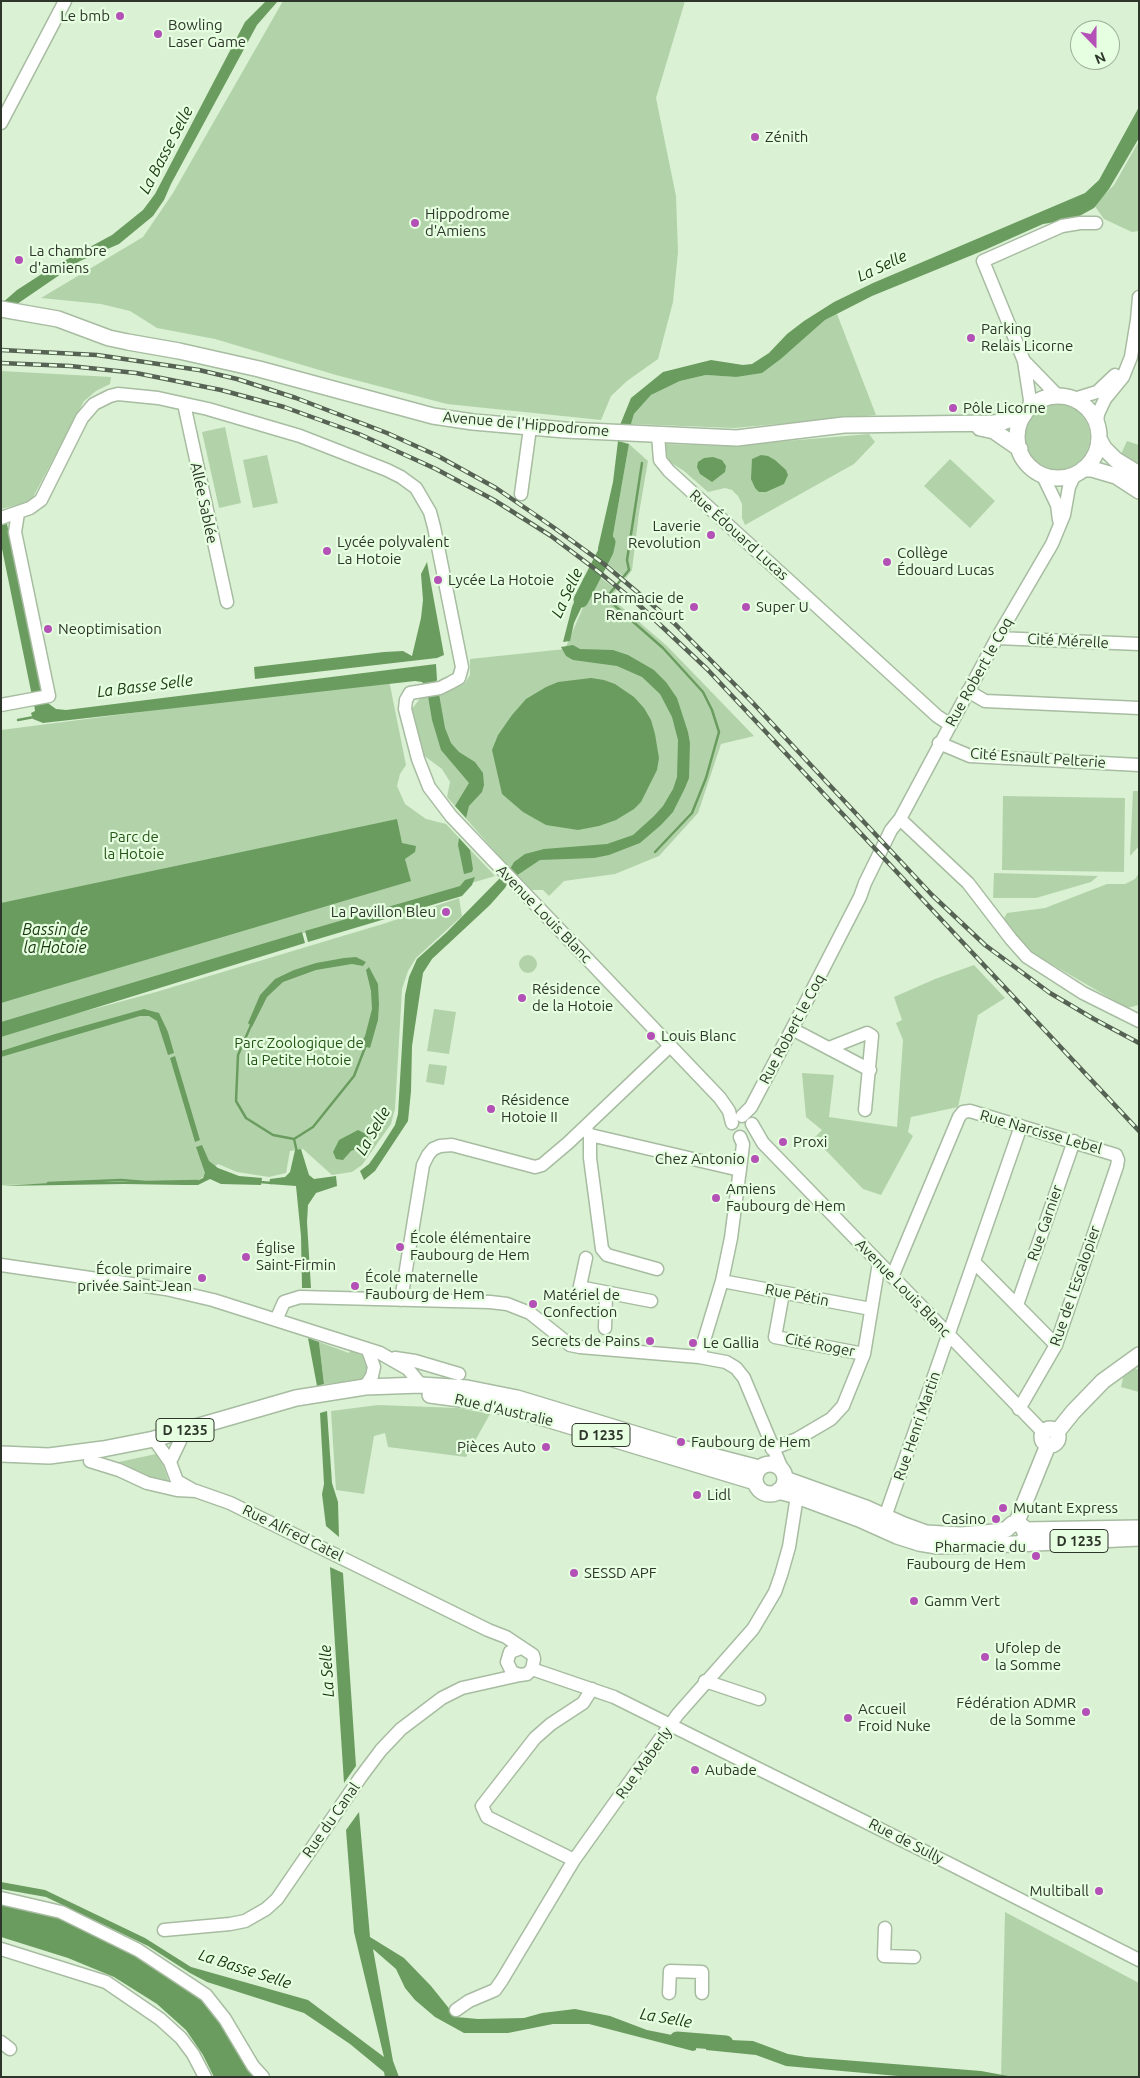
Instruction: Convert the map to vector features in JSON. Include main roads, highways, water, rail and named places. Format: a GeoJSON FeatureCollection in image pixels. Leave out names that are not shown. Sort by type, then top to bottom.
{"type":"FeatureCollection","features":[{"type":"Feature","properties":{"kind":"main road","name":"Avenue de l'Hippodrome"},"geometry":{"type":"LineString","coordinates":[[1,308],[58,319],[109,338],[251,367],[433,416],[530,428],[737,438],[844,426],[1003,422],[1026,412]]}},
{"type":"Feature","properties":{"kind":"main road"},"geometry":{"type":"LineString","coordinates":[[1139,474],[1116,460],[1104,448],[1099,438],[1097,423],[1088,409],[1074,399],[1058,396],[1042,400],[1026,412],[1018,431],[1020,449],[1028,464],[1042,474],[1064,477],[1092,469],[1116,476],[1139,491]]}},
{"type":"Feature","properties":{"kind":"main road","name":"Avenue de l'Hippodrome"},"geometry":{"type":"LineString","coordinates":[[943,424],[994,431],[1020,449]]}},
{"type":"Feature","properties":{"kind":"main road"},"geometry":{"type":"LineString","coordinates":[[1079,472],[1094,455],[1099,438]]}},
{"type":"Feature","properties":{"kind":"main road"},"geometry":{"type":"LineString","coordinates":[[1016,1544],[1006,1538],[1016,1527],[1049,1436],[1103,1381],[1139,1355]]}},
{"type":"Feature","properties":{"kind":"main road","name":"Rue d'Australie"},"geometry":{"type":"LineString","coordinates":[[391,1390],[421,1385],[467,1388],[517,1398],[759,1472]]}},
{"type":"Feature","properties":{"kind":"main road","name":"D 1235"},"geometry":{"type":"LineString","coordinates":[[1,1463],[52,1465],[90,1461],[157,1443],[296,1398],[365,1387],[391,1390]]}},
{"type":"Feature","properties":{"kind":"main road","name":"Rue d'Australie"},"geometry":{"type":"LineString","coordinates":[[391,1390],[483,1402],[759,1472]]}},
{"type":"Feature","properties":{"kind":"main road","name":"D 1235"},"geometry":{"type":"LineString","coordinates":[[1,1454],[48,1456],[180,1441],[304,1407],[391,1390]]}},
{"type":"Feature","properties":{"kind":"main road"},"geometry":{"type":"LineString","coordinates":[[773,1464],[782,1480],[770,1494],[762,1492],[759,1472],[773,1464]]}},
{"type":"Feature","properties":{"kind":"main road","name":"D 1235"},"geometry":{"type":"LineString","coordinates":[[782,1480],[866,1508],[914,1529],[936,1534],[976,1534],[1016,1527],[1139,1528]]}},
{"type":"Feature","properties":{"kind":"main road","name":"D 1235"},"geometry":{"type":"LineString","coordinates":[[782,1480],[797,1496],[859,1519],[897,1536],[937,1546],[1139,1538]]}},
{"type":"Feature","properties":{"kind":"water"},"geometry":{"type":"Polygon","coordinates":[[[266,1],[278,1],[257,25],[164,200],[153,216],[119,244],[80,261],[1,315],[1,304],[17,290],[51,268],[112,235],[143,210],[155,194],[245,22],[266,1]]]}},
{"type":"Feature","properties":{"kind":"water"},"geometry":{"type":"Polygon","coordinates":[[[1139,107],[1139,138],[1109,189],[1094,208],[1074,219],[1043,224],[872,296],[825,320],[762,373],[736,377],[706,375],[680,381],[651,395],[634,414],[631,424],[620,425],[631,398],[663,372],[711,360],[743,365],[752,364],[769,353],[787,334],[804,321],[834,302],[873,283],[1085,193],[1099,180],[1139,107]]]}},
{"type":"Feature","properties":{"kind":"water"},"geometry":{"type":"Polygon","coordinates":[[[618,441],[629,444],[609,558],[605,562],[598,557],[598,548],[613,482],[618,441]]]}},
{"type":"Feature","properties":{"kind":"water"},"geometry":{"type":"Polygon","coordinates":[[[761,455],[775,460],[786,470],[788,475],[784,484],[766,492],[759,492],[751,479],[752,459],[761,455]]]}},
{"type":"Feature","properties":{"kind":"water"},"geometry":{"type":"Polygon","coordinates":[[[713,457],[722,460],[726,466],[725,472],[712,482],[700,474],[697,467],[698,462],[704,458],[713,457]]]}},
{"type":"Feature","properties":{"kind":"water"},"geometry":{"type":"Polygon","coordinates":[[[7,524],[43,694],[32,696],[1,544],[1,525],[7,524]]]}},
{"type":"Feature","properties":{"kind":"water"},"geometry":{"type":"Polygon","coordinates":[[[427,562],[444,655],[437,658],[255,679],[254,667],[384,652],[403,651],[412,656],[421,618],[423,600],[421,574],[427,562]]]}},
{"type":"Feature","properties":{"kind":"water"},"geometry":{"type":"Polygon","coordinates":[[[584,578],[593,583],[574,623],[570,641],[563,642],[572,607],[584,578]]]}},
{"type":"Feature","properties":{"kind":"water"},"geometry":{"type":"Polygon","coordinates":[[[573,645],[580,649],[613,650],[628,655],[654,670],[666,682],[677,698],[688,732],[690,743],[689,778],[673,812],[640,843],[609,855],[594,858],[540,860],[516,876],[510,869],[514,862],[525,854],[544,849],[607,844],[633,835],[663,806],[673,789],[677,777],[678,740],[672,717],[660,694],[642,677],[617,666],[573,660],[566,656],[561,647],[573,645]]]}},
{"type":"Feature","properties":{"kind":"water"},"geometry":{"type":"Polygon","coordinates":[[[436,664],[437,680],[435,683],[425,685],[422,682],[415,681],[43,723],[33,719],[31,713],[35,711],[34,703],[45,701],[56,709],[66,710],[436,664]]]}},
{"type":"Feature","properties":{"kind":"water"},"geometry":{"type":"Polygon","coordinates":[[[591,678],[615,684],[634,697],[644,708],[651,720],[655,734],[659,758],[657,770],[641,802],[634,809],[616,820],[578,830],[546,825],[523,812],[502,794],[492,750],[498,735],[526,699],[558,682],[591,678]]]}},
{"type":"Feature","properties":{"kind":"water"},"geometry":{"type":"Polygon","coordinates":[[[439,694],[445,728],[451,743],[459,752],[475,762],[483,773],[484,785],[482,792],[469,806],[466,818],[455,806],[469,783],[441,750],[432,720],[428,696],[439,694]]]}},
{"type":"Feature","properties":{"kind":"water","name":"Bassin de la Hotoie"},"geometry":{"type":"Polygon","coordinates":[[[397,819],[402,843],[416,846],[415,852],[405,859],[411,881],[1,1003],[1,903],[397,819]]]}},
{"type":"Feature","properties":{"kind":"water"},"geometry":{"type":"Polygon","coordinates":[[[459,838],[470,850],[472,872],[464,874],[458,845],[459,838]]]}},
{"type":"Feature","properties":{"kind":"water"},"geometry":{"type":"Polygon","coordinates":[[[475,877],[472,885],[462,896],[308,942],[305,931],[460,886],[465,880],[475,877]]]}},
{"type":"Feature","properties":{"kind":"water"},"geometry":{"type":"Polygon","coordinates":[[[501,877],[507,884],[505,888],[490,905],[432,959],[423,973],[412,1046],[408,1121],[375,1171],[364,1180],[360,1171],[369,1164],[381,1147],[395,1125],[398,1114],[405,995],[409,977],[417,959],[447,932],[501,877]]]}},
{"type":"Feature","properties":{"kind":"water"},"geometry":{"type":"Polygon","coordinates":[[[302,932],[305,943],[1,1037],[1,1022],[302,932]]]}},
{"type":"Feature","properties":{"kind":"water"},"geometry":{"type":"Polygon","coordinates":[[[356,957],[366,962],[363,966],[352,964],[316,970],[283,982],[267,997],[252,1027],[248,1023],[260,995],[275,979],[316,963],[356,957]]]}},
{"type":"Feature","properties":{"kind":"water"},"geometry":{"type":"Polygon","coordinates":[[[369,967],[378,984],[379,1004],[378,1020],[370,1048],[360,1045],[365,1036],[372,1009],[371,991],[366,970],[369,967]]]}},
{"type":"Feature","properties":{"kind":"water"},"geometry":{"type":"Polygon","coordinates":[[[144,1009],[159,1013],[168,1032],[174,1053],[168,1055],[157,1021],[149,1016],[140,1016],[1,1057],[1,1051],[144,1009]]]}},
{"type":"Feature","properties":{"kind":"water"},"geometry":{"type":"Polygon","coordinates":[[[175,1056],[200,1140],[195,1142],[170,1058],[175,1056]]]}},
{"type":"Feature","properties":{"kind":"water"},"geometry":{"type":"Polygon","coordinates":[[[358,1130],[368,1137],[367,1144],[351,1151],[343,1160],[336,1159],[333,1152],[339,1140],[358,1130]]]}},
{"type":"Feature","properties":{"kind":"water"},"geometry":{"type":"Polygon","coordinates":[[[202,1145],[209,1161],[218,1168],[239,1176],[262,1178],[261,1185],[221,1184],[210,1179],[198,1185],[1,1186],[66,1182],[195,1182],[203,1178],[205,1173],[196,1147],[202,1145]]]}},
{"type":"Feature","properties":{"kind":"water"},"geometry":{"type":"Polygon","coordinates":[[[301,1149],[309,1175],[314,1179],[336,1176],[337,1186],[316,1193],[308,1205],[307,1222],[311,1288],[302,1288],[301,1236],[296,1186],[269,1184],[270,1179],[285,1177],[290,1172],[295,1150],[301,1149]]]}},
{"type":"Feature","properties":{"kind":"water"},"geometry":{"type":"Polygon","coordinates":[[[308,1338],[319,1342],[324,1384],[317,1386],[308,1338]]]}},
{"type":"Feature","properties":{"kind":"water"},"geometry":{"type":"Polygon","coordinates":[[[327,1411],[332,1483],[338,1502],[339,1537],[326,1526],[322,1494],[324,1484],[320,1413],[327,1411]]]}},
{"type":"Feature","properties":{"kind":"water"},"geometry":{"type":"Polygon","coordinates":[[[330,1567],[343,1573],[356,1766],[344,1783],[330,1567]]]}},
{"type":"Feature","properties":{"kind":"water"},"geometry":{"type":"Polygon","coordinates":[[[359,1812],[370,1937],[404,1958],[431,1986],[456,2017],[478,2019],[524,2018],[542,2013],[575,2009],[610,2016],[647,2030],[697,2040],[696,2050],[693,2051],[589,2024],[553,2024],[508,2033],[464,2033],[435,2017],[415,2000],[405,1988],[396,1969],[373,1949],[393,2061],[399,2077],[385,2077],[384,2072],[350,2044],[304,2013],[207,1982],[148,1946],[46,1897],[1,1889],[1,1882],[45,1890],[145,1938],[191,1967],[308,2000],[384,2057],[354,1932],[346,1830],[359,1812]]]}},
{"type":"Feature","properties":{"kind":"water"},"geometry":{"type":"Polygon","coordinates":[[[1,1901],[44,1908],[136,1955],[207,2003],[256,2077],[214,2077],[203,2055],[186,2030],[157,2004],[114,1977],[68,1958],[1,1937],[1,1901]]]}},
{"type":"Feature","properties":{"kind":"water"},"geometry":{"type":"Polygon","coordinates":[[[707,2039],[753,2041],[788,2054],[806,2057],[981,2071],[1014,2077],[909,2077],[786,2066],[756,2055],[706,2050],[707,2039]]]}},
{"type":"Feature","properties":{"kind":"waterway"},"geometry":{"type":"LineString","coordinates":[[642,463],[627,560],[629,570],[606,598],[663,648],[703,692],[712,710],[719,732],[706,778],[692,813],[655,852]]}},
{"type":"Feature","properties":{"kind":"waterway","name":"La Selle"},"geometry":{"type":"LineString","coordinates":[[581,600],[606,551],[608,542]]}},
{"type":"Feature","properties":{"kind":"waterway"},"geometry":{"type":"LineString","coordinates":[[18,720],[34,717]]}},
{"type":"Feature","properties":{"kind":"waterway"},"geometry":{"type":"LineString","coordinates":[[252,1023],[238,1055],[236,1101],[246,1118],[273,1135],[294,1139],[297,1152]]}},
{"type":"Feature","properties":{"kind":"waterway"},"geometry":{"type":"LineString","coordinates":[[294,1139],[313,1127],[354,1076],[366,1045]]}},
{"type":"Feature","properties":{"kind":"waterway"},"geometry":{"type":"LineString","coordinates":[[48,1183],[121,1180],[146,1182],[197,1181]]}},
{"type":"Feature","properties":{"kind":"waterway"},"geometry":{"type":"LineString","coordinates":[[260,1182],[272,1183]]}},
{"type":"Feature","properties":{"kind":"waterway","name":"La Selle"},"geometry":{"type":"LineString","coordinates":[[677,2039],[726,2043]]}},
{"type":"Feature","properties":{"kind":"railway"},"geometry":{"type":"LineString","coordinates":[[1,350],[97,355],[199,370],[237,379],[296,398],[387,433],[438,456],[496,488],[604,564],[674,623],[752,702],[932,895],[985,945],[1050,993],[1139,1043]]}},
{"type":"Feature","properties":{"kind":"railway"},"geometry":{"type":"LineString","coordinates":[[1,363],[70,366],[136,373],[221,390],[284,407],[359,434],[436,469],[494,500],[551,536],[639,605],[707,669],[1139,1131]]}},
{"type":"Feature","properties":{"kind":"place","name":"Le bmb"},"geometry":{"type":"Point","coordinates":[120,16]}},
{"type":"Feature","properties":{"kind":"place","name":"Bowling Laser Game"},"geometry":{"type":"Point","coordinates":[158,34]}},
{"type":"Feature","properties":{"kind":"place","name":"Zénith"},"geometry":{"type":"Point","coordinates":[755,137]}},
{"type":"Feature","properties":{"kind":"place","name":"Hippodrome d'Amiens"},"geometry":{"type":"Point","coordinates":[415,223]}},
{"type":"Feature","properties":{"kind":"place","name":"La chambre d'amiens"},"geometry":{"type":"Point","coordinates":[19,260]}},
{"type":"Feature","properties":{"kind":"place","name":"Parking Relais Licorne"},"geometry":{"type":"Point","coordinates":[971,338]}},
{"type":"Feature","properties":{"kind":"place","name":"Pôle Licorne"},"geometry":{"type":"Point","coordinates":[953,408]}},
{"type":"Feature","properties":{"kind":"place","name":"Laverie Revolution"},"geometry":{"type":"Point","coordinates":[711,535]}},
{"type":"Feature","properties":{"kind":"place","name":"Lycée polyvalent La Hotoie"},"geometry":{"type":"Point","coordinates":[327,551]}},
{"type":"Feature","properties":{"kind":"place","name":"Collège Édouard Lucas"},"geometry":{"type":"Point","coordinates":[887,562]}},
{"type":"Feature","properties":{"kind":"place","name":"Lycée La Hotoie"},"geometry":{"type":"Point","coordinates":[438,580]}},
{"type":"Feature","properties":{"kind":"place","name":"Pharmacie de Renancourt"},"geometry":{"type":"Point","coordinates":[694,607]}},
{"type":"Feature","properties":{"kind":"place","name":"Super U"},"geometry":{"type":"Point","coordinates":[746,607]}},
{"type":"Feature","properties":{"kind":"place","name":"Neoptimisation"},"geometry":{"type":"Point","coordinates":[48,629]}},
{"type":"Feature","properties":{"kind":"place","name":"La Pavillon Bleu"},"geometry":{"type":"Point","coordinates":[446,912]}},
{"type":"Feature","properties":{"kind":"place","name":"Résidence de la Hotoie"},"geometry":{"type":"Point","coordinates":[522,998]}},
{"type":"Feature","properties":{"kind":"place","name":"Louis Blanc"},"geometry":{"type":"Point","coordinates":[651,1036]}},
{"type":"Feature","properties":{"kind":"place","name":"Résidence Hotoie II"},"geometry":{"type":"Point","coordinates":[491,1109]}},
{"type":"Feature","properties":{"kind":"place","name":"Proxi"},"geometry":{"type":"Point","coordinates":[783,1142]}},
{"type":"Feature","properties":{"kind":"place","name":"Chez Antonio"},"geometry":{"type":"Point","coordinates":[755,1159]}},
{"type":"Feature","properties":{"kind":"place","name":"Amiens Faubourg de Hem"},"geometry":{"type":"Point","coordinates":[716,1198]}},
{"type":"Feature","properties":{"kind":"place","name":"École élémentaire Faubourg de Hem"},"geometry":{"type":"Point","coordinates":[400,1247]}},
{"type":"Feature","properties":{"kind":"place","name":"Église Saint-Firmin"},"geometry":{"type":"Point","coordinates":[246,1257]}},
{"type":"Feature","properties":{"kind":"place","name":"École primaire privée Saint-Jean"},"geometry":{"type":"Point","coordinates":[202,1278]}},
{"type":"Feature","properties":{"kind":"place","name":"École maternelle Faubourg de Hem"},"geometry":{"type":"Point","coordinates":[355,1286]}},
{"type":"Feature","properties":{"kind":"place","name":"Matériel de Confection"},"geometry":{"type":"Point","coordinates":[533,1304]}},
{"type":"Feature","properties":{"kind":"place","name":"Secrets de Pains"},"geometry":{"type":"Point","coordinates":[650,1341]}},
{"type":"Feature","properties":{"kind":"place","name":"Le Gallia"},"geometry":{"type":"Point","coordinates":[693,1343]}},
{"type":"Feature","properties":{"kind":"place","name":"Faubourg de Hem"},"geometry":{"type":"Point","coordinates":[681,1442]}},
{"type":"Feature","properties":{"kind":"place","name":"Pièces Auto"},"geometry":{"type":"Point","coordinates":[546,1447]}},
{"type":"Feature","properties":{"kind":"place","name":"Lidl"},"geometry":{"type":"Point","coordinates":[697,1495]}},
{"type":"Feature","properties":{"kind":"place","name":"Mutant Express"},"geometry":{"type":"Point","coordinates":[1003,1508]}},
{"type":"Feature","properties":{"kind":"place","name":"Casino"},"geometry":{"type":"Point","coordinates":[996,1519]}},
{"type":"Feature","properties":{"kind":"place","name":"Pharmacie du Faubourg de Hem"},"geometry":{"type":"Point","coordinates":[1036,1556]}},
{"type":"Feature","properties":{"kind":"place","name":"SESSD APF"},"geometry":{"type":"Point","coordinates":[574,1573]}},
{"type":"Feature","properties":{"kind":"place","name":"Gamm Vert"},"geometry":{"type":"Point","coordinates":[914,1601]}},
{"type":"Feature","properties":{"kind":"place","name":"Ufolep de la Somme"},"geometry":{"type":"Point","coordinates":[985,1657]}},
{"type":"Feature","properties":{"kind":"place","name":"Fédération ADMR de la Somme"},"geometry":{"type":"Point","coordinates":[1086,1712]}},
{"type":"Feature","properties":{"kind":"place","name":"Accueil Froid Nuke"},"geometry":{"type":"Point","coordinates":[848,1718]}},
{"type":"Feature","properties":{"kind":"place","name":"Aubade"},"geometry":{"type":"Point","coordinates":[695,1770]}},
{"type":"Feature","properties":{"kind":"place","name":"Multiball"},"geometry":{"type":"Point","coordinates":[1099,1891]}},
{"type":"Feature","properties":{"kind":"water label","name":"La Basse Selle"},"geometry":{"type":"Point","coordinates":[166,150]}},
{"type":"Feature","properties":{"kind":"water label","name":"La Basse Selle"},"geometry":{"type":"Point","coordinates":[145,686]}},
{"type":"Feature","properties":{"kind":"water label","name":"La Basse Selle"},"geometry":{"type":"Point","coordinates":[245,1969]}},
{"type":"Feature","properties":{"kind":"park label","name":"Parc de la Hotoie"},"geometry":{"type":"Point","coordinates":[134,846]}},
{"type":"Feature","properties":{"kind":"park label","name":"Parc Zoologique de la Petite Hotoie"},"geometry":{"type":"Point","coordinates":[299,1052]}}]}
